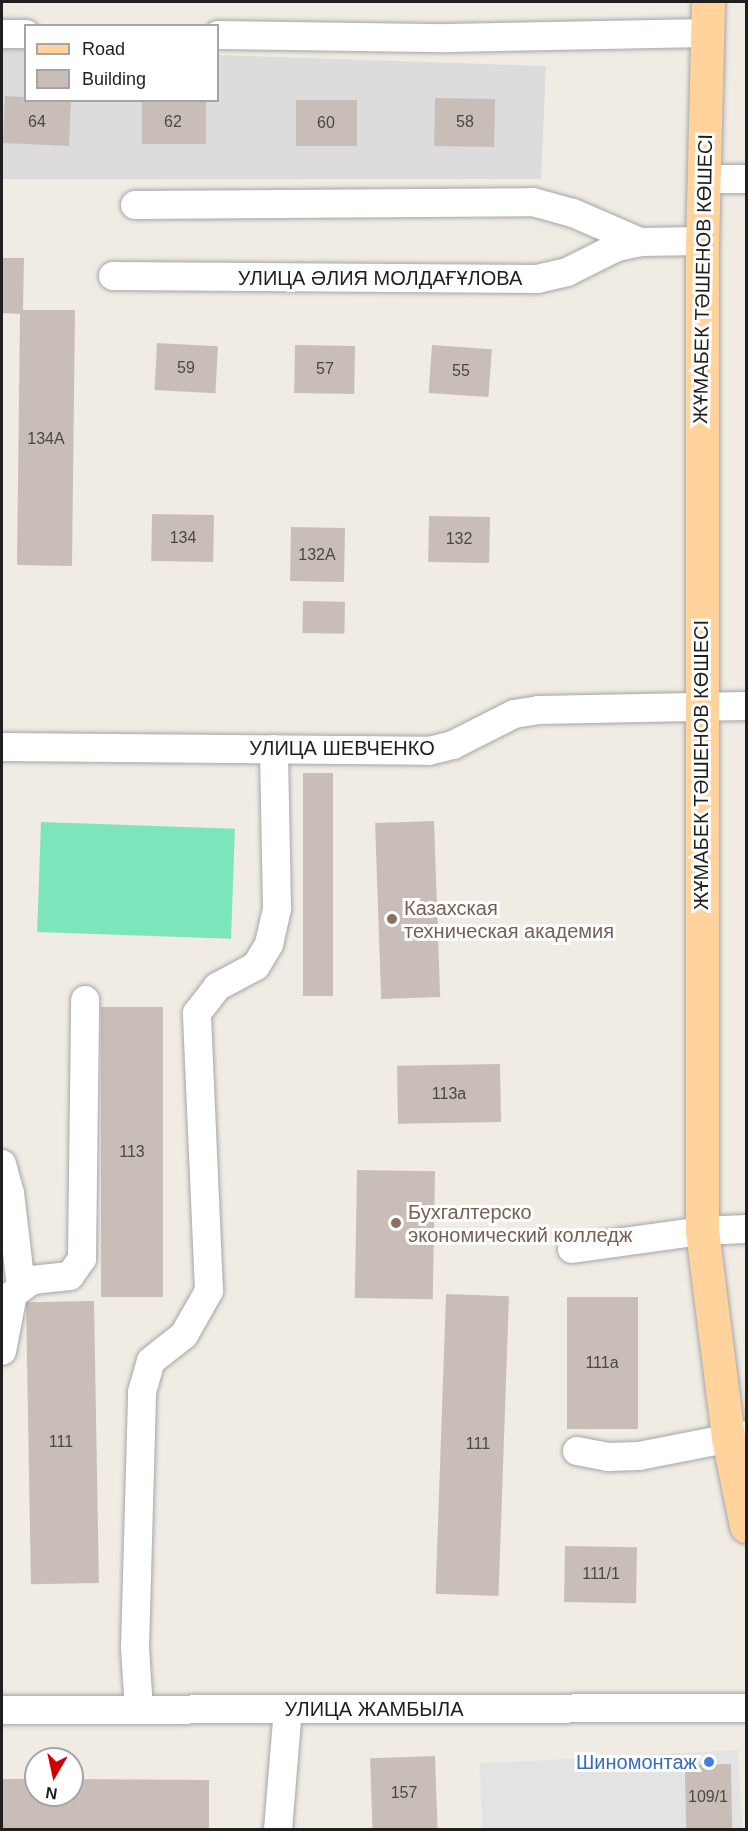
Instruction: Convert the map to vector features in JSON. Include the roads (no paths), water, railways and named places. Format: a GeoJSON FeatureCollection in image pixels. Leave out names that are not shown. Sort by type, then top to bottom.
{"type":"FeatureCollection","features":[{"type":"Feature","properties":{"kind":"main road","name":"ЖҰМАБЕК ТӘШЕНОВ КӨШЕСІ"},"geometry":{"type":"LineString","coordinates":[[708,17],[702,241],[702,1230],[737,1437],[747,1526]]}},
{"type":"Feature","properties":{"kind":"street"},"geometry":{"type":"LineString","coordinates":[[219,35],[447,38],[708,17]]}},
{"type":"Feature","properties":{"kind":"street"},"geometry":{"type":"LineString","coordinates":[[2,34],[24,34]]}},
{"type":"Feature","properties":{"kind":"street"},"geometry":{"type":"LineString","coordinates":[[703,179],[747,179]]}},
{"type":"Feature","properties":{"kind":"street","name":"УЛИЦА ӘЛИЯ МОЛДАҒҰЛОВА"},"geometry":{"type":"LineString","coordinates":[[135,205],[533,202],[573,213],[640,242]]}},
{"type":"Feature","properties":{"kind":"street","name":"УЛИЦА ӘЛИЯ МОЛДАҒҰЛОВА"},"geometry":{"type":"LineString","coordinates":[[113,276],[537,279],[567,272],[617,247],[640,242],[702,241]]}},
{"type":"Feature","properties":{"kind":"street","name":"УЛИЦА ШЕВЧЕНКО"},"geometry":{"type":"LineString","coordinates":[[2,747],[429,751],[453,745],[514,714],[538,710],[747,706]]}},
{"type":"Feature","properties":{"kind":"street"},"geometry":{"type":"LineString","coordinates":[[139,1710],[135,1647],[142,1392],[151,1361],[184,1335],[209,1292],[197,1013],[217,987],[256,966],[269,944],[277,908],[274,749]]}},
{"type":"Feature","properties":{"kind":"street"},"geometry":{"type":"LineString","coordinates":[[2,1351],[9,1306],[21,1286],[32,1280],[70,1276],[82,1259],[85,1000]]}},
{"type":"Feature","properties":{"kind":"street"},"geometry":{"type":"LineString","coordinates":[[2,1164],[10,1193],[21,1286]]}},
{"type":"Feature","properties":{"kind":"street"},"geometry":{"type":"LineString","coordinates":[[572,1249],[702,1230],[747,1229]]}},
{"type":"Feature","properties":{"kind":"street"},"geometry":{"type":"LineString","coordinates":[[577,1451],[609,1457],[639,1456],[737,1437]]}},
{"type":"Feature","properties":{"kind":"street","name":"УЛИЦА ЖАМБЫЛА"},"geometry":{"type":"LineString","coordinates":[[2,1710],[747,1708]]}},
{"type":"Feature","properties":{"kind":"street"},"geometry":{"type":"LineString","coordinates":[[278,1830],[288,1709]]}},
{"type":"Feature","properties":{"kind":"place","name":"Казахская техническая академия"},"geometry":{"type":"Point","coordinates":[392,919]}},
{"type":"Feature","properties":{"kind":"place","name":"Бухгалтерско экономический колледж"},"geometry":{"type":"Point","coordinates":[396,1223]}},
{"type":"Feature","properties":{"kind":"place","name":"Шиномонтаж"},"geometry":{"type":"Point","coordinates":[709,1762]}}]}
